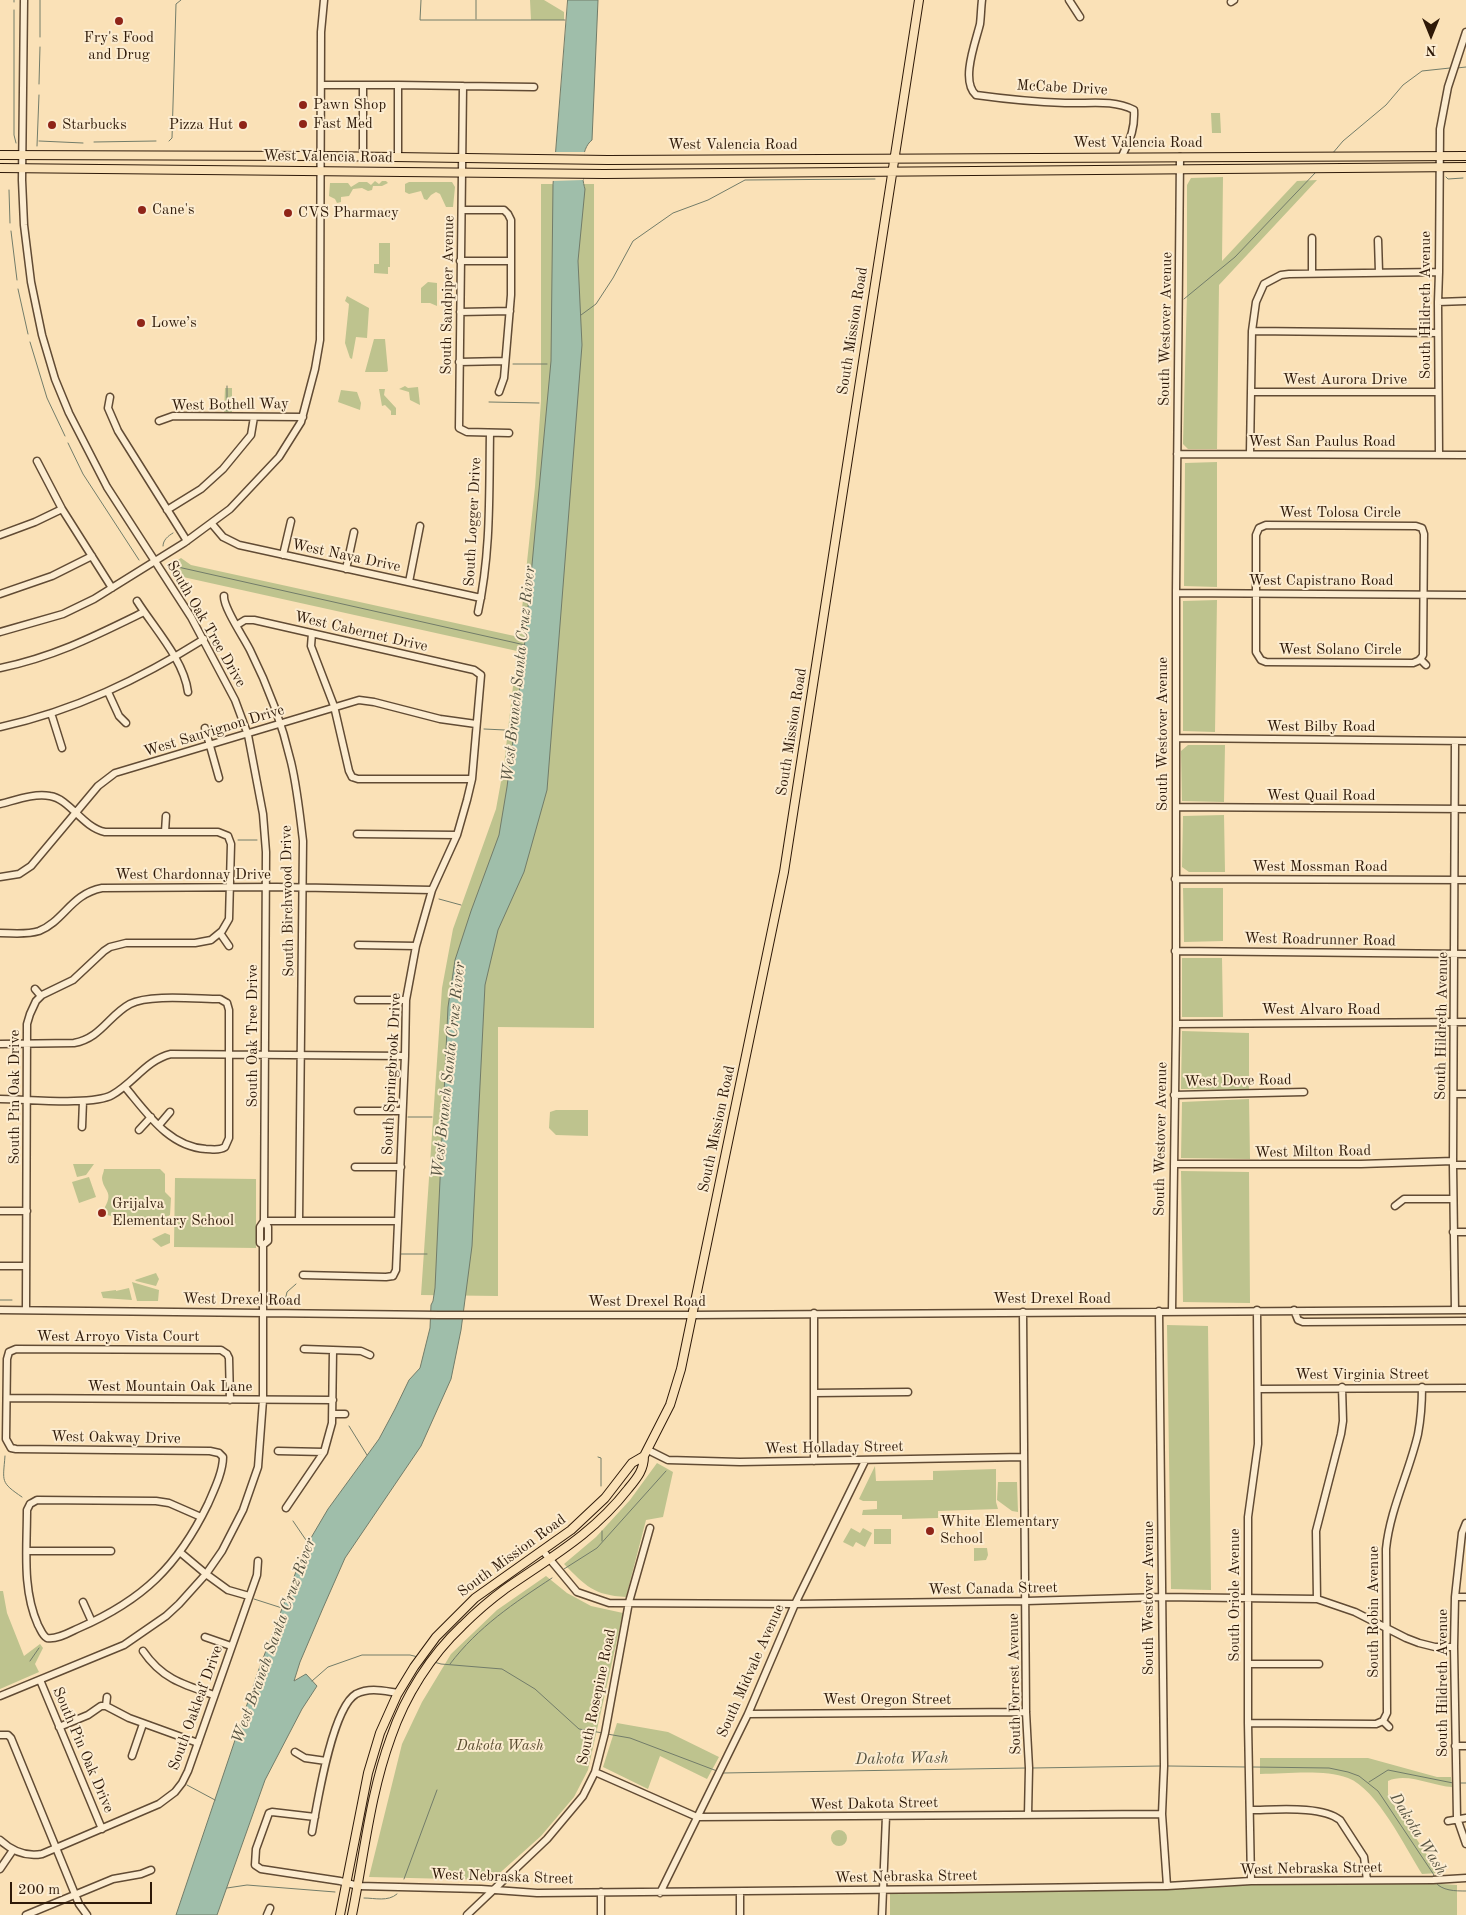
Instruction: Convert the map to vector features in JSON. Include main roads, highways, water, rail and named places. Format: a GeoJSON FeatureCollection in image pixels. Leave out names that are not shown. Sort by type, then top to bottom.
{"type":"FeatureCollection","features":[{"type":"Feature","properties":{"kind":"main road","name":"South Mission Road"},"geometry":{"type":"LineString","coordinates":[[352,1915],[384,1758],[396,1722],[426,1669],[461,1626],[482,1607],[584,1535],[614,1507],[644,1466],[646,1453],[670,1405],[677,1382],[684,1356],[784,872],[919,0]]}},
{"type":"Feature","properties":{"kind":"main road","name":"West Valencia Road"},"geometry":{"type":"LineString","coordinates":[[0,155],[363,156],[553,159],[1466,156]]}},
{"type":"Feature","properties":{"kind":"main road"},"geometry":{"type":"LineString","coordinates":[[158,155],[158,169]]}},
{"type":"Feature","properties":{"kind":"main road","name":"West Valencia Road"},"geometry":{"type":"LineString","coordinates":[[0,168],[584,173],[1466,167]]}},
{"type":"Feature","properties":{"kind":"main road","name":"South Mission Road"},"geometry":{"type":"LineString","coordinates":[[340,1915],[366,1781],[380,1733],[398,1693],[414,1666],[453,1618],[475,1598],[543,1551],[587,1516],[605,1498],[632,1463],[646,1453]]}},
{"type":"Feature","properties":{"kind":"main road"},"geometry":{"type":"LineString","coordinates":[[374,1755],[384,1758]]}},
{"type":"Feature","properties":{"kind":"water","name":"West Branch Santa Cruz River"},"geometry":{"type":"Polygon","coordinates":[[[568,0],[598,0],[592,140],[585,150],[582,163],[585,189],[578,261],[582,345],[547,790],[524,872],[498,930],[485,985],[472,1246],[461,1330],[451,1379],[421,1446],[345,1558],[323,1608],[294,1681],[306,1674],[317,1686],[302,1709],[265,1780],[217,1915],[176,1915],[259,1669],[305,1548],[328,1509],[379,1439],[409,1380],[420,1368],[430,1328],[431,1305],[435,1288],[448,1007],[455,960],[499,835],[523,661],[551,361],[553,185],[568,0]]]}},
{"type":"Feature","properties":{"kind":"waterway"},"geometry":{"type":"LineString","coordinates":[[40,0],[40,37]]}},
{"type":"Feature","properties":{"kind":"waterway"},"geometry":{"type":"LineString","coordinates":[[169,141],[172,138],[176,4],[181,0]]}},
{"type":"Feature","properties":{"kind":"waterway"},"geometry":{"type":"LineString","coordinates":[[421,0],[420,20],[565,20]]}},
{"type":"Feature","properties":{"kind":"waterway"},"geometry":{"type":"LineString","coordinates":[[476,0],[476,19]]}},
{"type":"Feature","properties":{"kind":"waterway"},"geometry":{"type":"LineString","coordinates":[[14,10],[14,135],[16,143]]}},
{"type":"Feature","properties":{"kind":"waterway"},"geometry":{"type":"LineString","coordinates":[[39,84],[40,47]]}},
{"type":"Feature","properties":{"kind":"waterway"},"geometry":{"type":"LineString","coordinates":[[1457,68],[1466,67]]}},
{"type":"Feature","properties":{"kind":"waterway"},"geometry":{"type":"LineString","coordinates":[[1332,154],[1343,141],[1386,105],[1403,85],[1422,71],[1450,68]]}},
{"type":"Feature","properties":{"kind":"waterway"},"geometry":{"type":"LineString","coordinates":[[37,146],[39,95]]}},
{"type":"Feature","properties":{"kind":"waterway"},"geometry":{"type":"LineString","coordinates":[[39,141],[83,143]]}},
{"type":"Feature","properties":{"kind":"waterway"},"geometry":{"type":"LineString","coordinates":[[94,142],[156,141]]}},
{"type":"Feature","properties":{"kind":"waterway"},"geometry":{"type":"LineString","coordinates":[[1184,299],[1235,257],[1316,172]]}},
{"type":"Feature","properties":{"kind":"waterway"},"geometry":{"type":"LineString","coordinates":[[1446,177],[1448,179],[1463,178]]}},
{"type":"Feature","properties":{"kind":"waterway"},"geometry":{"type":"LineString","coordinates":[[581,315],[596,304],[633,241],[673,213],[708,200],[745,180],[875,179]]}},
{"type":"Feature","properties":{"kind":"waterway"},"geometry":{"type":"LineString","coordinates":[[9,190],[10,223]]}},
{"type":"Feature","properties":{"kind":"waterway"},"geometry":{"type":"LineString","coordinates":[[11,231],[17,280]]}},
{"type":"Feature","properties":{"kind":"waterway"},"geometry":{"type":"LineString","coordinates":[[18,289],[28,334]]}},
{"type":"Feature","properties":{"kind":"waterway"},"geometry":{"type":"LineString","coordinates":[[30,342],[47,398],[65,436]]}},
{"type":"Feature","properties":{"kind":"waterway"},"geometry":{"type":"LineString","coordinates":[[513,364],[547,364]]}},
{"type":"Feature","properties":{"kind":"waterway"},"geometry":{"type":"LineString","coordinates":[[227,386],[227,411]]}},
{"type":"Feature","properties":{"kind":"waterway"},"geometry":{"type":"LineString","coordinates":[[489,402],[539,403]]}},
{"type":"Feature","properties":{"kind":"waterway"},"geometry":{"type":"LineString","coordinates":[[68,443],[83,474],[139,560]]}},
{"type":"Feature","properties":{"kind":"waterway"},"geometry":{"type":"LineString","coordinates":[[163,546],[166,538],[173,533]]}},
{"type":"Feature","properties":{"kind":"waterway"},"geometry":{"type":"LineString","coordinates":[[172,562],[177,567]]}},
{"type":"Feature","properties":{"kind":"waterway"},"geometry":{"type":"LineString","coordinates":[[169,565],[525,645]]}},
{"type":"Feature","properties":{"kind":"waterway"},"geometry":{"type":"LineString","coordinates":[[484,729],[505,730]]}},
{"type":"Feature","properties":{"kind":"waterway"},"geometry":{"type":"LineString","coordinates":[[238,840],[257,840]]}},
{"type":"Feature","properties":{"kind":"waterway"},"geometry":{"type":"LineString","coordinates":[[439,899],[461,905]]}},
{"type":"Feature","properties":{"kind":"waterway"},"geometry":{"type":"LineString","coordinates":[[408,1117],[432,1117]]}},
{"type":"Feature","properties":{"kind":"waterway"},"geometry":{"type":"LineString","coordinates":[[401,1254],[427,1254]]}},
{"type":"Feature","properties":{"kind":"waterway"},"geometry":{"type":"LineString","coordinates":[[284,1305],[287,1292],[296,1284]]}},
{"type":"Feature","properties":{"kind":"waterway"},"geometry":{"type":"LineString","coordinates":[[0,1300],[12,1300]]}},
{"type":"Feature","properties":{"kind":"waterway"},"geometry":{"type":"LineString","coordinates":[[349,1426],[367,1455]]}},
{"type":"Feature","properties":{"kind":"waterway"},"geometry":{"type":"LineString","coordinates":[[5,1456],[4,1481],[22,1497]]}},
{"type":"Feature","properties":{"kind":"waterway"},"geometry":{"type":"LineString","coordinates":[[598,1457],[601,1458],[601,1486]]}},
{"type":"Feature","properties":{"kind":"waterway"},"geometry":{"type":"LineString","coordinates":[[564,1569],[597,1548],[666,1471]]}},
{"type":"Feature","properties":{"kind":"waterway"},"geometry":{"type":"LineString","coordinates":[[293,1521],[308,1543]]}},
{"type":"Feature","properties":{"kind":"waterway"},"geometry":{"type":"LineString","coordinates":[[602,1531],[602,1541]]}},
{"type":"Feature","properties":{"kind":"waterway"},"geometry":{"type":"LineString","coordinates":[[450,1664],[472,1638],[485,1627],[510,1606],[552,1578]]}},
{"type":"Feature","properties":{"kind":"waterway"},"geometry":{"type":"LineString","coordinates":[[254,1599],[282,1608]]}},
{"type":"Feature","properties":{"kind":"waterway"},"geometry":{"type":"LineString","coordinates":[[30,1661],[39,1648]]}},
{"type":"Feature","properties":{"kind":"waterway","name":"Dakota Wash"},"geometry":{"type":"LineString","coordinates":[[312,1681],[328,1667],[362,1655],[410,1655],[418,1657]]}},
{"type":"Feature","properties":{"kind":"waterway","name":"Dakota Wash"},"geometry":{"type":"LineString","coordinates":[[434,1662],[502,1669],[535,1689],[579,1729],[603,1733]]}},
{"type":"Feature","properties":{"kind":"waterway","name":"Dakota Wash"},"geometry":{"type":"LineString","coordinates":[[607,1734],[630,1738],[717,1771]]}},
{"type":"Feature","properties":{"kind":"waterway","name":"Dakota Wash"},"geometry":{"type":"LineString","coordinates":[[1033,1768],[1161,1766]]}},
{"type":"Feature","properties":{"kind":"waterway","name":"Dakota Wash"},"geometry":{"type":"LineString","coordinates":[[1168,1766],[1246,1767]]}},
{"type":"Feature","properties":{"kind":"waterway","name":"Dakota Wash"},"geometry":{"type":"LineString","coordinates":[[1253,1767],[1329,1768],[1359,1776],[1378,1791],[1434,1875],[1433,1879]]}},
{"type":"Feature","properties":{"kind":"waterway","name":"Dakota Wash"},"geometry":{"type":"LineString","coordinates":[[723,1773],[1026,1768]]}},
{"type":"Feature","properties":{"kind":"waterway"},"geometry":{"type":"LineString","coordinates":[[1369,1782],[1388,1770],[1453,1783]]}},
{"type":"Feature","properties":{"kind":"waterway"},"geometry":{"type":"LineString","coordinates":[[1459,1783],[1466,1783]]}},
{"type":"Feature","properties":{"kind":"waterway"},"geometry":{"type":"LineString","coordinates":[[187,1785],[215,1800]]}},
{"type":"Feature","properties":{"kind":"waterway"},"geometry":{"type":"LineString","coordinates":[[404,1879],[437,1790]]}},
{"type":"Feature","properties":{"kind":"waterway","name":"Dakota Wash"},"geometry":{"type":"LineString","coordinates":[[1435,1882],[1445,1889],[1466,1891]]}},
{"type":"Feature","properties":{"kind":"waterway"},"geometry":{"type":"LineString","coordinates":[[227,1888],[247,1885],[335,1892]]}},
{"type":"Feature","properties":{"kind":"waterway"},"geometry":{"type":"LineString","coordinates":[[364,1898],[386,1899],[397,1894]]}},
{"type":"Feature","properties":{"kind":"place","name":"Fry's Food and Drug"},"geometry":{"type":"Point","coordinates":[119,21]}},
{"type":"Feature","properties":{"kind":"place","name":"Pawn Shop"},"geometry":{"type":"Point","coordinates":[303,105]}},
{"type":"Feature","properties":{"kind":"place","name":"Fast Med"},"geometry":{"type":"Point","coordinates":[303,124]}},
{"type":"Feature","properties":{"kind":"place","name":"Starbucks"},"geometry":{"type":"Point","coordinates":[52,125]}},
{"type":"Feature","properties":{"kind":"place","name":"Pizza Hut"},"geometry":{"type":"Point","coordinates":[243,125]}},
{"type":"Feature","properties":{"kind":"place","name":"Cane's"},"geometry":{"type":"Point","coordinates":[142,210]}},
{"type":"Feature","properties":{"kind":"place","name":"CVS Pharmacy"},"geometry":{"type":"Point","coordinates":[288,213]}},
{"type":"Feature","properties":{"kind":"place","name":"Lowe’s"},"geometry":{"type":"Point","coordinates":[141,323]}},
{"type":"Feature","properties":{"kind":"place","name":"Grijalva Elementary School"},"geometry":{"type":"Point","coordinates":[102,1213]}},
{"type":"Feature","properties":{"kind":"place","name":"White Elementary School"},"geometry":{"type":"Point","coordinates":[930,1531]}}]}
